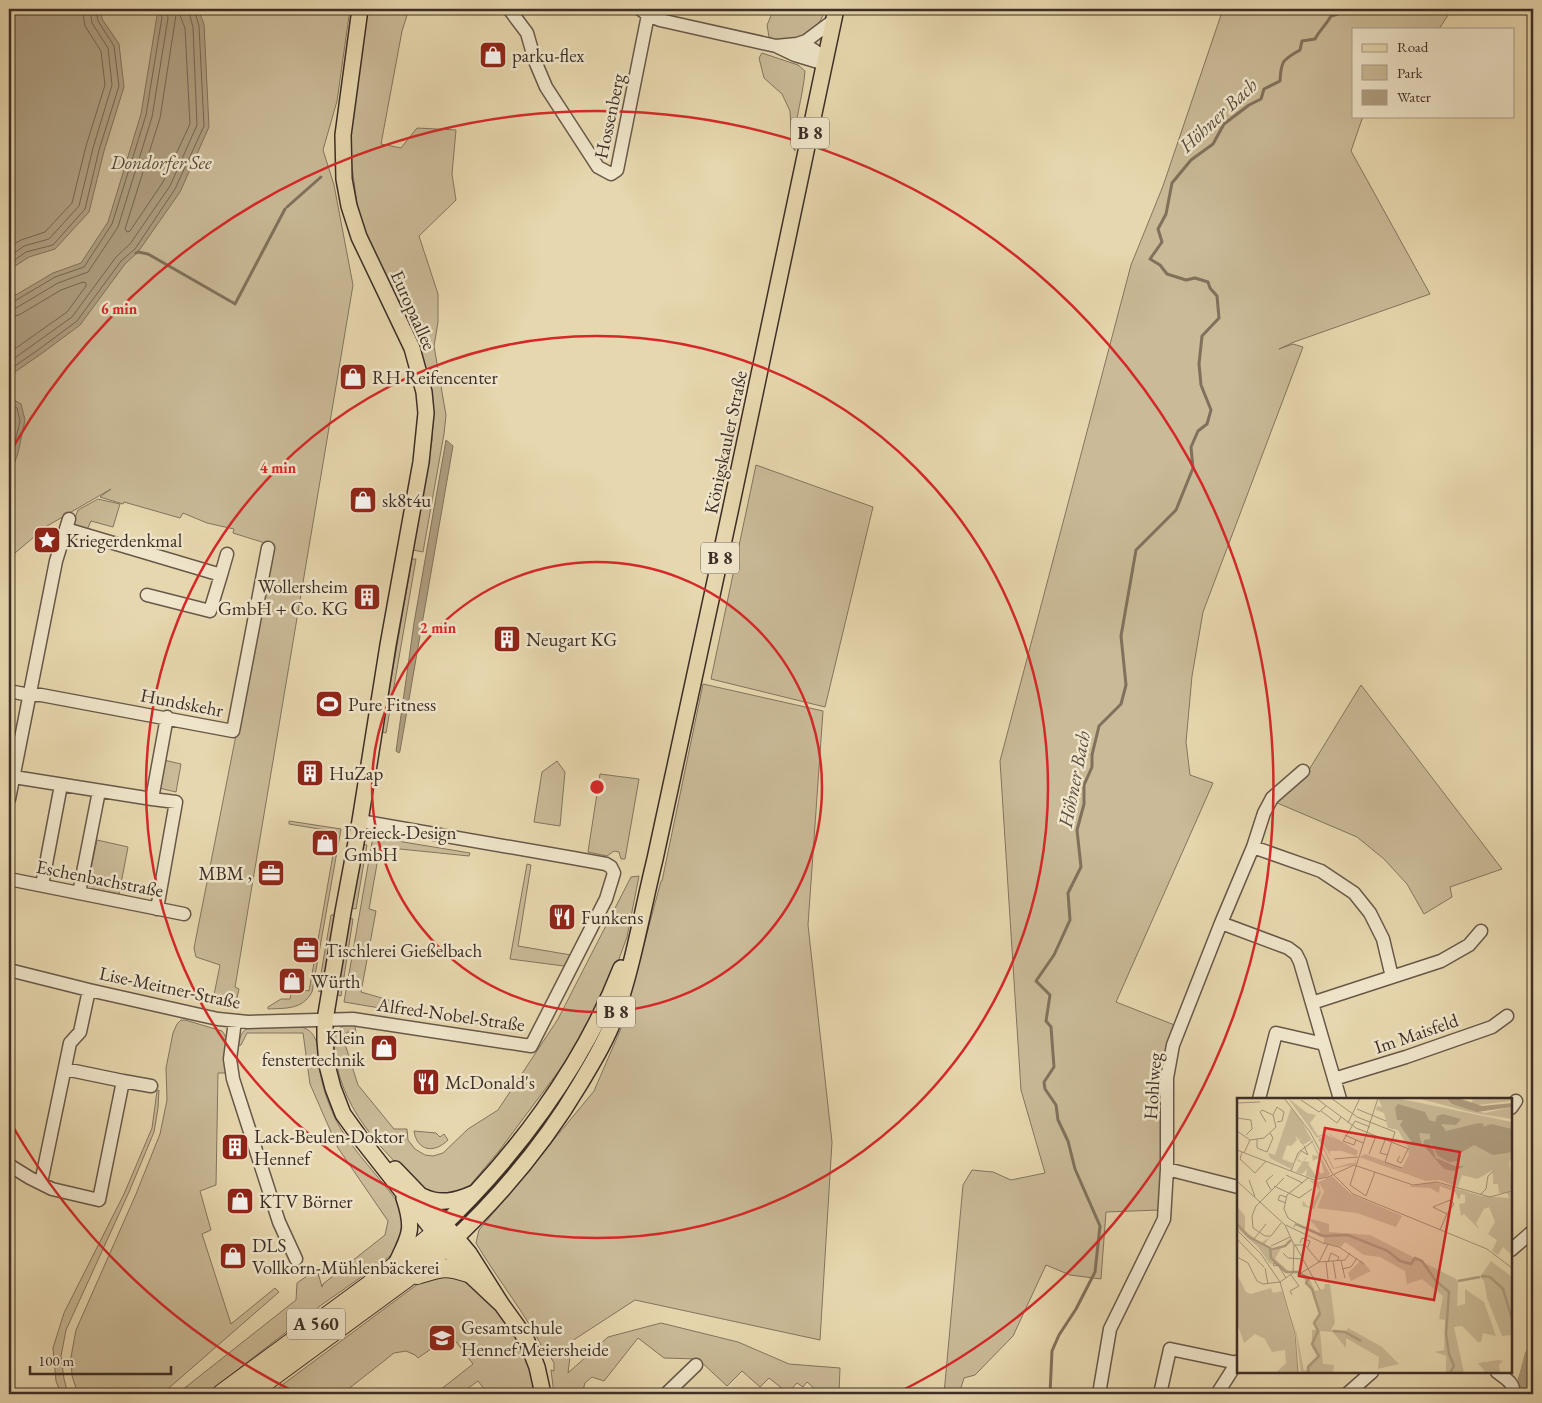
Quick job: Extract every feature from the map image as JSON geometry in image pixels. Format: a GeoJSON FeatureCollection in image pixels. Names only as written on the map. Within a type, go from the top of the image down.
{"type":"FeatureCollection","features":[{"type":"Feature","properties":{"kind":"highway","name":"A 560"},"geometry":{"type":"LineString","coordinates":[[221,1394],[395,1266],[446,1235]]}},
{"type":"Feature","properties":{"kind":"highway","name":"A 560"},"geometry":{"type":"LineString","coordinates":[[249,1394],[407,1278],[446,1235]]}},
{"type":"Feature","properties":{"kind":"highway"},"geometry":{"type":"LineString","coordinates":[[407,1278],[443,1268],[452,1268],[468,1273]]}},
{"type":"Feature","properties":{"kind":"main road","name":"Europaallee"},"geometry":{"type":"LineString","coordinates":[[360,9],[343,135],[344,179],[349,206],[359,236],[412,348],[424,392],[426,413],[421,462],[343,912],[325,1020],[324,1040],[327,1065],[333,1088],[344,1114],[402,1192],[446,1235]]}},
{"type":"Feature","properties":{"kind":"main road","name":"Königskauler Straße"},"geometry":{"type":"LineString","coordinates":[[446,1235],[501,1192],[570,1102],[600,1049],[614,1018],[630,969],[728,522],[835,14]]}},
{"type":"Feature","properties":{"kind":"main road","name":"Königskauler Straße"},"geometry":{"type":"LineString","coordinates":[[477,1192],[502,1164],[539,1115],[572,1065],[608,1002],[642,913]]}},
{"type":"Feature","properties":{"kind":"main road","name":"Europaallee"},"geometry":{"type":"LineString","coordinates":[[361,1139],[421,1196],[446,1235]]}},
{"type":"Feature","properties":{"kind":"main road"},"geometry":{"type":"LineString","coordinates":[[395,1266],[406,1244],[410,1230],[410,1215],[402,1192]]}},
{"type":"Feature","properties":{"kind":"main road"},"geometry":{"type":"LineString","coordinates":[[421,1196],[440,1202],[456,1200],[477,1192]]}},
{"type":"Feature","properties":{"kind":"main road","name":"B 8"},"geometry":{"type":"LineString","coordinates":[[446,1235],[477,1192]]}},
{"type":"Feature","properties":{"kind":"main road"},"geometry":{"type":"LineString","coordinates":[[446,1235],[468,1273],[502,1305]]}},
{"type":"Feature","properties":{"kind":"main road"},"geometry":{"type":"LineString","coordinates":[[446,1235],[469,1253],[527,1341],[538,1368],[543,1394]]}},
{"type":"Feature","properties":{"kind":"street","name":"Hossenberg"},"geometry":{"type":"LineString","coordinates":[[509,9],[527,32],[535,61],[546,87],[598,167],[612,174],[618,170],[644,12],[660,20],[776,46],[795,55],[825,64]]}},
{"type":"Feature","properties":{"kind":"street","name":"Hossenberg"},"geometry":{"type":"LineString","coordinates":[[776,46],[797,44],[811,38],[835,14]]}},
{"type":"Feature","properties":{"kind":"street","name":"Hossenberg"},"geometry":{"type":"LineString","coordinates":[[797,44],[820,54],[825,64]]}},
{"type":"Feature","properties":{"kind":"street"},"geometry":{"type":"LineString","coordinates":[[9,799],[56,561],[68,524],[221,575]]}},
{"type":"Feature","properties":{"kind":"street","name":"Hundskehr"},"geometry":{"type":"LineString","coordinates":[[9,691],[167,717],[233,731],[268,548]]}},
{"type":"Feature","properties":{"kind":"street"},"geometry":{"type":"LineString","coordinates":[[147,595],[210,611],[227,554]]}},
{"type":"Feature","properties":{"kind":"street"},"geometry":{"type":"LineString","coordinates":[[152,799],[167,717]]}},
{"type":"Feature","properties":{"kind":"street","name":"Hohlweg"},"geometry":{"type":"LineString","coordinates":[[1099,1394],[1110,1329],[1164,1219],[1167,1169],[1167,1078],[1169,1062],[1177,1033],[1253,848],[1264,813],[1272,798],[1303,771]]}},
{"type":"Feature","properties":{"kind":"street"},"geometry":{"type":"LineString","coordinates":[[14,777],[176,802],[157,909]]}},
{"type":"Feature","properties":{"kind":"street"},"geometry":{"type":"LineString","coordinates":[[42,885],[61,785]]}},
{"type":"Feature","properties":{"kind":"street"},"geometry":{"type":"LineString","coordinates":[[79,893],[99,790]]}},
{"type":"Feature","properties":{"kind":"street","name":"Alfred-Nobel-Straße"},"geometry":{"type":"LineString","coordinates":[[325,1020],[353,1019],[531,1046],[606,899],[614,873],[611,867],[606,864],[360,821]]}},
{"type":"Feature","properties":{"kind":"street"},"geometry":{"type":"LineString","coordinates":[[1253,848],[1321,871],[1354,894],[1370,913],[1383,939],[1392,977]]}},
{"type":"Feature","properties":{"kind":"street","name":"Eschenbachstraße"},"geometry":{"type":"LineString","coordinates":[[9,879],[184,914]]}},
{"type":"Feature","properties":{"kind":"street"},"geometry":{"type":"LineString","coordinates":[[1221,923],[1288,948],[1296,954],[1300,962],[1340,1098]]}},
{"type":"Feature","properties":{"kind":"street"},"geometry":{"type":"LineString","coordinates":[[1312,1003],[1441,961],[1469,945],[1481,931]]}},
{"type":"Feature","properties":{"kind":"street","name":"Lise-Meitner-Straße"},"geometry":{"type":"LineString","coordinates":[[9,970],[205,1016],[256,1022],[325,1020]]}},
{"type":"Feature","properties":{"kind":"street"},"geometry":{"type":"LineString","coordinates":[[40,1183],[70,1043],[80,1032],[89,990]]}},
{"type":"Feature","properties":{"kind":"street","name":"Im Maisfeld"},"geometry":{"type":"LineString","coordinates":[[1334,1079],[1406,1057],[1492,1027],[1506,1016]]}},
{"type":"Feature","properties":{"kind":"street"},"geometry":{"type":"LineString","coordinates":[[235,1020],[230,1059],[233,1080],[279,1222],[296,1259]]}},
{"type":"Feature","properties":{"kind":"street"},"geometry":{"type":"LineString","coordinates":[[1260,1098],[1276,1033],[1324,1044]]}},
{"type":"Feature","properties":{"kind":"street"},"geometry":{"type":"LineString","coordinates":[[65,1070],[151,1086]]}},
{"type":"Feature","properties":{"kind":"street"},"geometry":{"type":"LineString","coordinates":[[9,1165],[52,1189],[99,1200],[123,1081]]}},
{"type":"Feature","properties":{"kind":"street"},"geometry":{"type":"LineString","coordinates":[[1167,1169],[1237,1187]]}},
{"type":"Feature","properties":{"kind":"street"},"geometry":{"type":"LineString","coordinates":[[1512,1249],[1533,1231]]}},
{"type":"Feature","properties":{"kind":"street"},"geometry":{"type":"LineString","coordinates":[[1160,1394],[1170,1349],[1237,1362]]}},
{"type":"Feature","properties":{"kind":"street"},"geometry":{"type":"LineString","coordinates":[[1217,1394],[1237,1364]]}},
{"type":"Feature","properties":{"kind":"street"},"geometry":{"type":"LineString","coordinates":[[666,1394],[696,1365]]}},
{"type":"Feature","properties":{"kind":"street"},"geometry":{"type":"LineString","coordinates":[[1347,1394],[1359,1389],[1371,1373]]}},
{"type":"Feature","properties":{"kind":"street"},"geometry":{"type":"LineString","coordinates":[[1498,1373],[1512,1389]]}},
{"type":"Feature","properties":{"kind":"green space","name":"Dondorfer See"},"geometry":{"type":"Polygon","coordinates":[[[9,9],[350,9],[337,101],[323,150],[334,185],[353,285],[235,987],[239,989],[237,998],[232,1005],[213,1000],[220,965],[196,957],[194,948],[236,735],[265,543],[233,533],[234,529],[207,523],[183,513],[180,518],[100,497],[111,489],[47,526],[9,558],[9,9]]]}},
{"type":"Feature","properties":{"kind":"green space"},"geometry":{"type":"Polygon","coordinates":[[[365,9],[409,9],[402,31],[381,144],[401,148],[417,128],[456,130],[452,174],[456,200],[419,236],[438,294],[438,322],[434,346],[446,415],[423,552],[413,550],[432,440],[432,416],[366,243],[357,204],[349,144],[365,9]]]}},
{"type":"Feature","properties":{"kind":"green space"},"geometry":{"type":"Polygon","coordinates":[[[774,9],[825,9],[814,30],[804,40],[780,42],[769,37],[767,25],[774,9]]]}},
{"type":"Feature","properties":{"kind":"green space"},"geometry":{"type":"Polygon","coordinates":[[[1223,9],[1452,9],[1440,28],[1352,28],[1352,118],[1362,118],[1351,151],[1430,294],[1279,349],[1293,344],[1303,347],[1203,612],[1192,676],[1186,742],[1190,775],[1213,783],[1116,1002],[1177,1026],[1159,1210],[1106,1212],[1101,1279],[1070,1275],[1046,1265],[1013,1336],[975,1375],[964,1378],[959,1394],[944,1394],[963,1185],[972,1170],[993,1172],[1011,1180],[1045,1173],[1021,1090],[1000,761],[1131,265],[1163,186],[1223,9]]]}},
{"type":"Feature","properties":{"kind":"green space"},"geometry":{"type":"Polygon","coordinates":[[[762,53],[798,65],[805,71],[795,130],[795,151],[792,146],[790,111],[782,94],[764,78],[759,58],[762,53]]]}},
{"type":"Feature","properties":{"kind":"green space"},"geometry":{"type":"Polygon","coordinates":[[[756,465],[873,507],[825,707],[711,679],[756,465]]]}},
{"type":"Feature","properties":{"kind":"green space"},"geometry":{"type":"Polygon","coordinates":[[[98,499],[120,504],[113,527],[91,521],[87,530],[72,526],[78,510],[98,499]]]}},
{"type":"Feature","properties":{"kind":"green space"},"geometry":{"type":"Polygon","coordinates":[[[412,559],[416,559],[386,733],[382,732],[412,559]]]}},
{"type":"Feature","properties":{"kind":"green space"},"geometry":{"type":"Polygon","coordinates":[[[703,684],[823,711],[808,925],[832,1142],[820,1340],[635,1300],[572,1341],[568,1373],[608,1337],[661,1323],[738,1342],[789,1364],[840,1368],[839,1394],[811,1394],[814,1388],[807,1382],[803,1387],[797,1383],[788,1393],[769,1378],[760,1387],[742,1371],[727,1386],[698,1359],[664,1358],[638,1338],[604,1381],[592,1377],[585,1383],[582,1394],[554,1394],[551,1370],[554,1371],[554,1363],[549,1354],[547,1357],[531,1327],[476,1243],[479,1230],[594,1091],[622,1026],[662,881],[703,684]]]}},
{"type":"Feature","properties":{"kind":"green space"},"geometry":{"type":"Polygon","coordinates":[[[1361,685],[1502,869],[1450,887],[1452,897],[1424,914],[1407,884],[1384,859],[1357,837],[1275,802],[1304,778],[1361,685]]]}},
{"type":"Feature","properties":{"kind":"green space"},"geometry":{"type":"Polygon","coordinates":[[[164,760],[181,764],[176,792],[159,788],[164,760]]]}},
{"type":"Feature","properties":{"kind":"green space"},"geometry":{"type":"Polygon","coordinates":[[[557,761],[565,772],[560,826],[534,822],[542,772],[557,761]]]}},
{"type":"Feature","properties":{"kind":"green space"},"geometry":{"type":"Polygon","coordinates":[[[600,774],[639,779],[625,859],[621,859],[619,852],[614,851],[607,856],[588,852],[600,774]]]}},
{"type":"Feature","properties":{"kind":"green space"},"geometry":{"type":"Polygon","coordinates":[[[289,821],[341,829],[312,992],[303,1002],[293,1007],[268,1009],[268,1007],[281,999],[290,999],[292,988],[309,991],[337,832],[289,824],[289,821]]]}},
{"type":"Feature","properties":{"kind":"green space"},"geometry":{"type":"Polygon","coordinates":[[[373,837],[470,853],[469,856],[380,847],[369,909],[376,911],[361,992],[451,1018],[451,1020],[344,1002],[373,837]]]}},
{"type":"Feature","properties":{"kind":"green space"},"geometry":{"type":"Polygon","coordinates":[[[97,840],[128,847],[119,894],[87,888],[97,840]]]}},
{"type":"Feature","properties":{"kind":"green space"},"geometry":{"type":"Polygon","coordinates":[[[363,844],[367,845],[356,909],[352,908],[363,844]]]}},
{"type":"Feature","properties":{"kind":"green space"},"geometry":{"type":"Polygon","coordinates":[[[527,864],[531,865],[518,946],[571,955],[564,966],[510,959],[527,864]]]}},
{"type":"Feature","properties":{"kind":"green space"},"geometry":{"type":"Polygon","coordinates":[[[639,876],[627,937],[608,989],[583,1035],[499,1151],[466,1190],[454,1196],[432,1197],[385,1151],[358,1116],[347,1097],[340,1077],[335,1055],[334,1038],[336,1034],[346,1025],[352,1023],[355,1027],[356,1033],[347,1032],[345,1044],[358,1085],[394,1129],[407,1129],[408,1140],[415,1149],[425,1155],[433,1156],[443,1153],[468,1129],[498,1110],[558,1019],[631,877],[639,876]]]}},
{"type":"Feature","properties":{"kind":"green space"},"geometry":{"type":"Polygon","coordinates":[[[331,915],[335,915],[322,992],[318,991],[331,915]]]}},
{"type":"Feature","properties":{"kind":"green space"},"geometry":{"type":"Polygon","coordinates":[[[349,918],[353,919],[341,996],[337,995],[349,918]]]}},
{"type":"Feature","properties":{"kind":"green space"},"geometry":{"type":"Polygon","coordinates":[[[181,1020],[222,1031],[226,1040],[226,1073],[218,1073],[216,1185],[200,1191],[211,1230],[202,1234],[231,1324],[275,1288],[279,1292],[162,1394],[78,1394],[72,1376],[71,1357],[76,1330],[136,1194],[160,1134],[167,1100],[166,1068],[173,1033],[181,1020]]]}},
{"type":"Feature","properties":{"kind":"green space"},"geometry":{"type":"Polygon","coordinates":[[[250,1027],[300,1027],[312,1033],[317,1045],[320,1072],[327,1100],[340,1128],[395,1199],[407,1219],[397,1250],[384,1261],[320,1306],[206,1394],[177,1394],[296,1300],[297,1283],[317,1269],[322,1287],[323,1284],[385,1235],[388,1221],[338,1148],[310,1084],[303,1033],[247,1033],[241,1045],[238,1046],[243,1032],[250,1027]]]}},
{"type":"Feature","properties":{"kind":"green space"},"geometry":{"type":"Polygon","coordinates":[[[159,1090],[154,1132],[129,1192],[66,1330],[61,1356],[68,1394],[61,1394],[56,1381],[53,1348],[64,1313],[124,1194],[152,1128],[157,1091],[159,1090]]]}},
{"type":"Feature","properties":{"kind":"green space"},"geometry":{"type":"Polygon","coordinates":[[[414,1131],[436,1133],[440,1137],[444,1134],[448,1140],[432,1149],[427,1148],[419,1143],[414,1131]]]}},
{"type":"Feature","properties":{"kind":"green space"},"geometry":{"type":"Polygon","coordinates":[[[456,1273],[480,1289],[505,1318],[524,1350],[530,1366],[535,1394],[488,1394],[478,1381],[460,1394],[435,1394],[473,1364],[451,1335],[418,1358],[406,1351],[394,1353],[342,1394],[270,1394],[419,1283],[456,1273]]]}},
{"type":"Feature","properties":{"kind":"green space"},"geometry":{"type":"Polygon","coordinates":[[[1533,1331],[1533,1394],[1514,1394],[1533,1331]]]}},
{"type":"Feature","properties":{"kind":"water","name":"Dondorfer See"},"geometry":{"type":"Polygon","coordinates":[[[9,9],[101,9],[102,19],[119,44],[124,87],[104,151],[89,212],[55,249],[29,257],[9,270],[9,9]]]}},
{"type":"Feature","properties":{"kind":"water"},"geometry":{"type":"Polygon","coordinates":[[[154,9],[198,9],[204,24],[209,127],[180,192],[138,252],[125,264],[80,325],[9,376],[9,299],[53,273],[81,263],[108,222],[141,114],[157,16],[154,9]]]}},
{"type":"Feature","properties":{"kind":"water"},"geometry":{"type":"Polygon","coordinates":[[[9,397],[21,404],[25,420],[18,453],[9,478],[9,397]]]}},
{"type":"Feature","properties":{"kind":"water"},"geometry":{"type":"Polygon","coordinates":[[[446,440],[453,446],[399,753],[396,751],[414,623],[446,440]]]}},
{"type":"Feature","properties":{"kind":"waterway","name":"Höhner Bach"},"geometry":{"type":"LineString","coordinates":[[1050,1394],[1052,1351],[1059,1335],[1076,1309],[1095,1272],[1100,1226],[1075,1169],[1068,1141],[1058,1120],[1056,1105],[1045,1089],[1044,1082],[1054,1067],[1051,1027],[1046,1021],[1050,995],[1036,981],[1054,955],[1070,920],[1068,893],[1081,867],[1077,830],[1084,804],[1084,785],[1092,767],[1092,755],[1099,726],[1121,704],[1126,685],[1121,636],[1136,550],[1176,510],[1193,468],[1191,447],[1198,431],[1207,424],[1211,410],[1201,385],[1199,364],[1202,336],[1219,318],[1217,296],[1210,288],[1208,282],[1195,278],[1186,280],[1167,274],[1160,265],[1150,259],[1162,242],[1158,229],[1166,214],[1172,183],[1191,160],[1213,144],[1224,124],[1249,105],[1261,99],[1264,89],[1280,81],[1284,61],[1300,50],[1302,41],[1315,39],[1331,16],[1348,11],[1348,9]]}},
{"type":"Feature","properties":{"kind":"waterway"},"geometry":{"type":"LineString","coordinates":[[287,207],[321,177]]}},
{"type":"Feature","properties":{"kind":"waterway"},"geometry":{"type":"LineString","coordinates":[[232,302],[235,304],[285,209]]}},
{"type":"Feature","properties":{"kind":"waterway"},"geometry":{"type":"LineString","coordinates":[[136,253],[148,254],[230,301]]}},
{"type":"Feature","properties":{"kind":"waterway"},"geometry":{"type":"LineString","coordinates":[[1524,1394],[1533,1357]]}},
{"type":"Feature","properties":{"kind":"place","name":"parku-flex"},"geometry":{"type":"Point","coordinates":[493,55]}},
{"type":"Feature","properties":{"kind":"place","name":"RH Reifencenter"},"geometry":{"type":"Point","coordinates":[353,377]}},
{"type":"Feature","properties":{"kind":"place","name":"sk8t4u"},"geometry":{"type":"Point","coordinates":[363,500]}},
{"type":"Feature","properties":{"kind":"place","name":"Kriegerdenkmal"},"geometry":{"type":"Point","coordinates":[47,540]}},
{"type":"Feature","properties":{"kind":"place","name":"Wollersheim GmbH + Co. KG"},"geometry":{"type":"Point","coordinates":[367,597]}},
{"type":"Feature","properties":{"kind":"place","name":"Neugart KG"},"geometry":{"type":"Point","coordinates":[507,639]}},
{"type":"Feature","properties":{"kind":"place","name":"Pure Fitness"},"geometry":{"type":"Point","coordinates":[329,704]}},
{"type":"Feature","properties":{"kind":"place","name":"HuZap"},"geometry":{"type":"Point","coordinates":[310,773]}},
{"type":"Feature","properties":{"kind":"place","name":"Dreieck-Design GmbH"},"geometry":{"type":"Point","coordinates":[325,843]}},
{"type":"Feature","properties":{"kind":"place","name":"MBM ,"},"geometry":{"type":"Point","coordinates":[271,873]}},
{"type":"Feature","properties":{"kind":"place","name":"Funkens"},"geometry":{"type":"Point","coordinates":[562,917]}},
{"type":"Feature","properties":{"kind":"place","name":"Tischlerei Gießelbach"},"geometry":{"type":"Point","coordinates":[306,950]}},
{"type":"Feature","properties":{"kind":"place","name":"Würth"},"geometry":{"type":"Point","coordinates":[292,981]}},
{"type":"Feature","properties":{"kind":"place","name":"Klein fenstertechnik"},"geometry":{"type":"Point","coordinates":[384,1048]}},
{"type":"Feature","properties":{"kind":"place","name":"McDonald's"},"geometry":{"type":"Point","coordinates":[426,1082]}},
{"type":"Feature","properties":{"kind":"place","name":"Lack-Beulen-Doktor Hennef"},"geometry":{"type":"Point","coordinates":[235,1147]}},
{"type":"Feature","properties":{"kind":"place","name":"KTV Börner"},"geometry":{"type":"Point","coordinates":[240,1201]}},
{"type":"Feature","properties":{"kind":"place","name":"DLS Vollkorn-Mühlenbäckerei"},"geometry":{"type":"Point","coordinates":[233,1256]}},
{"type":"Feature","properties":{"kind":"place","name":"Gesamtschule Hennef Meiersheide"},"geometry":{"type":"Point","coordinates":[442,1338]}}]}
